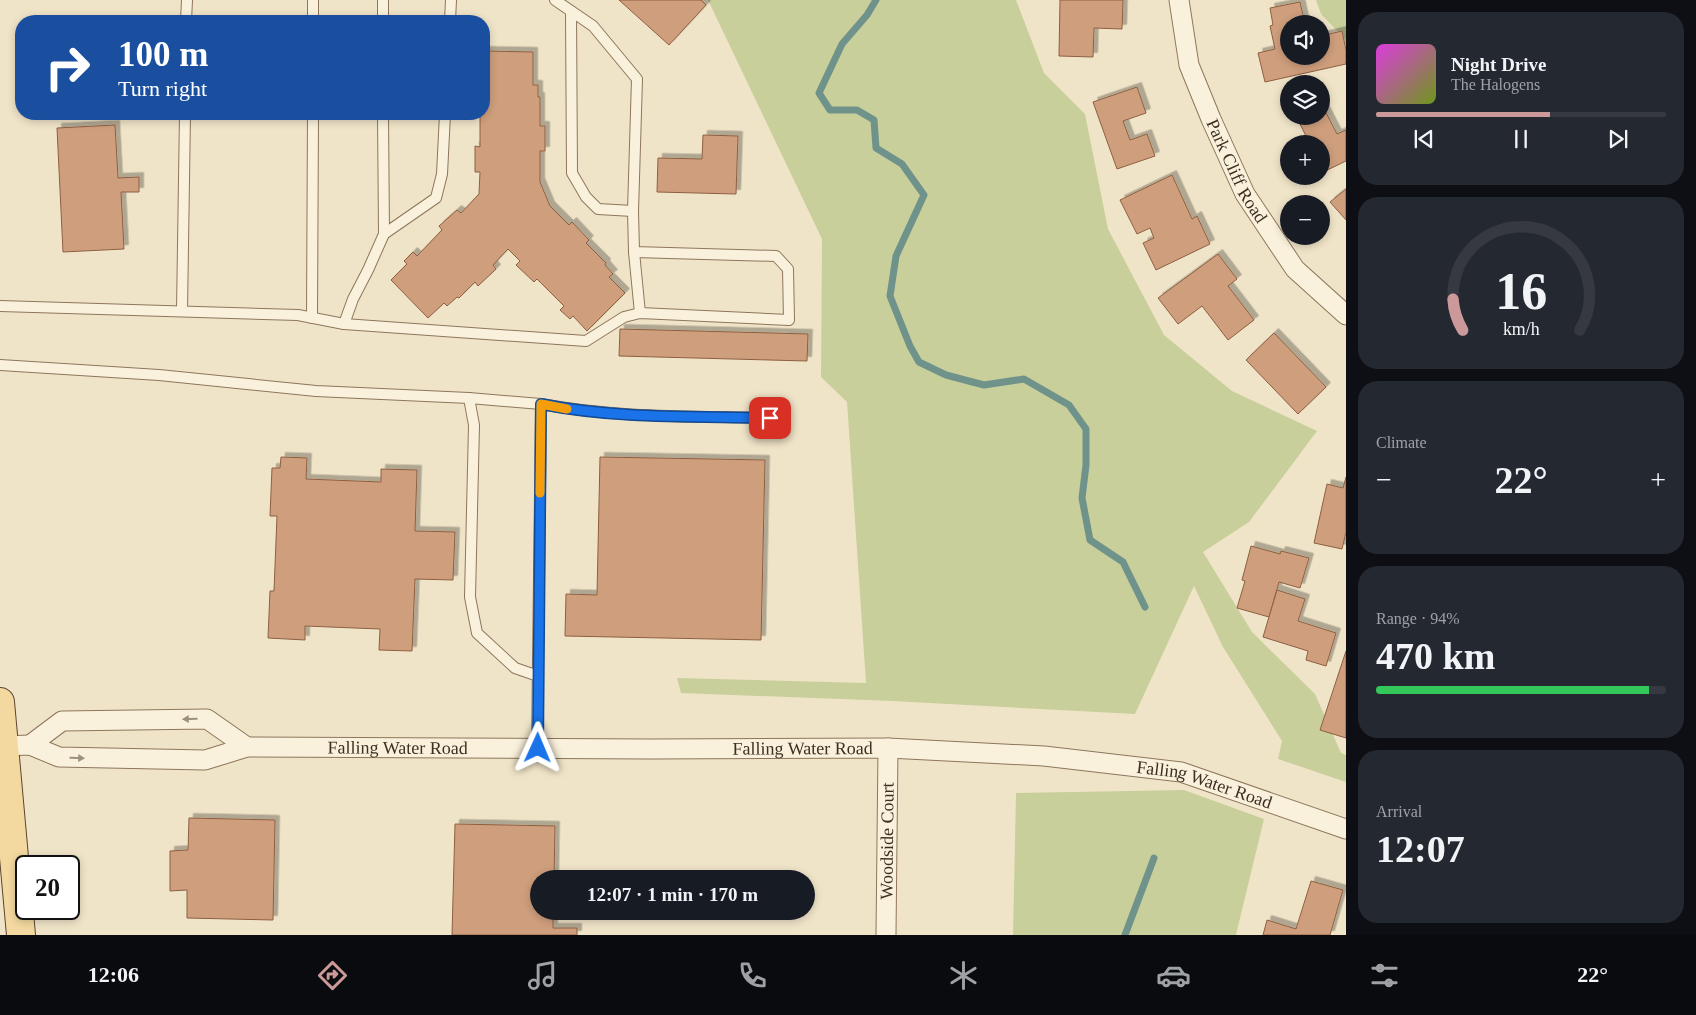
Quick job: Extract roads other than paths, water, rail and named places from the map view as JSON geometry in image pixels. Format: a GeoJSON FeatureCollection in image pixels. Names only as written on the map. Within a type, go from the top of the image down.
{"type":"FeatureCollection","features":[{"type":"Feature","properties":{"kind":"main road"},"geometry":{"type":"LineString","coordinates":[[0,702],[2,746],[21,935]]}},
{"type":"Feature","properties":{"kind":"street","name":"Park Cliff Road"},"geometry":{"type":"LineString","coordinates":[[1179,0],[1189,65],[1245,194],[1295,269],[1346,315]]}},
{"type":"Feature","properties":{"kind":"street"},"geometry":{"type":"LineString","coordinates":[[30,746],[62,721],[207,719],[248,747]]}},
{"type":"Feature","properties":{"kind":"street","name":"Falling Water Road"},"geometry":{"type":"LineString","coordinates":[[2,746],[30,746],[59,757],[205,760],[248,747],[888,748],[1044,756],[1181,772],[1346,829]]}},
{"type":"Feature","properties":{"kind":"street","name":"Woodside Court"},"geometry":{"type":"LineString","coordinates":[[886,935],[888,748]]}},
{"type":"Feature","properties":{"kind":"lane"},"geometry":{"type":"LineString","coordinates":[[186,15],[187,0]]}},
{"type":"Feature","properties":{"kind":"lane"},"geometry":{"type":"LineString","coordinates":[[313,0],[313,15]]}},
{"type":"Feature","properties":{"kind":"lane"},"geometry":{"type":"LineString","coordinates":[[383,0],[383,15]]}},
{"type":"Feature","properties":{"kind":"lane"},"geometry":{"type":"LineString","coordinates":[[450,15],[451,0]]}},
{"type":"Feature","properties":{"kind":"lane"},"geometry":{"type":"LineString","coordinates":[[556,0],[593,26],[637,79],[633,211],[634,252],[640,313]]}},
{"type":"Feature","properties":{"kind":"lane"},"geometry":{"type":"LineString","coordinates":[[571,11],[572,173],[586,197],[598,209],[633,211]]}},
{"type":"Feature","properties":{"kind":"lane"},"geometry":{"type":"LineString","coordinates":[[182,311],[185,120]]}},
{"type":"Feature","properties":{"kind":"lane"},"geometry":{"type":"LineString","coordinates":[[312,318],[313,120]]}},
{"type":"Feature","properties":{"kind":"lane"},"geometry":{"type":"LineString","coordinates":[[344,324],[353,299],[384,234],[383,120]]}},
{"type":"Feature","properties":{"kind":"lane"},"geometry":{"type":"LineString","coordinates":[[384,234],[436,198],[442,174],[445,120]]}},
{"type":"Feature","properties":{"kind":"lane"},"geometry":{"type":"LineString","coordinates":[[0,306],[298,315],[344,324],[586,340],[624,317],[640,313],[789,320],[788,268],[776,256],[634,252]]}},
{"type":"Feature","properties":{"kind":"lane"},"geometry":{"type":"LineString","coordinates":[[0,365],[159,375],[316,391],[468,398],[541,404],[574,410],[620,414],[770,418]]}},
{"type":"Feature","properties":{"kind":"lane"},"geometry":{"type":"LineString","coordinates":[[468,398],[474,425],[470,597],[477,633],[515,668],[538,676]]}},
{"type":"Feature","properties":{"kind":"lane"},"geometry":{"type":"LineString","coordinates":[[538,748],[541,404]]}},
{"type":"Feature","properties":{"kind":"waterway"},"geometry":{"type":"LineString","coordinates":[[876,0],[867,15],[842,44],[819,93],[830,110],[857,110],[874,120],[876,148],[902,164],[924,195],[896,256],[890,296],[910,346],[919,362],[946,375],[984,385],[1024,379],[1069,405],[1086,429],[1086,465],[1082,498],[1090,540],[1123,562],[1145,607]]}},
{"type":"Feature","properties":{"kind":"waterway"},"geometry":{"type":"LineString","coordinates":[[1125,935],[1154,858]]}}]}
